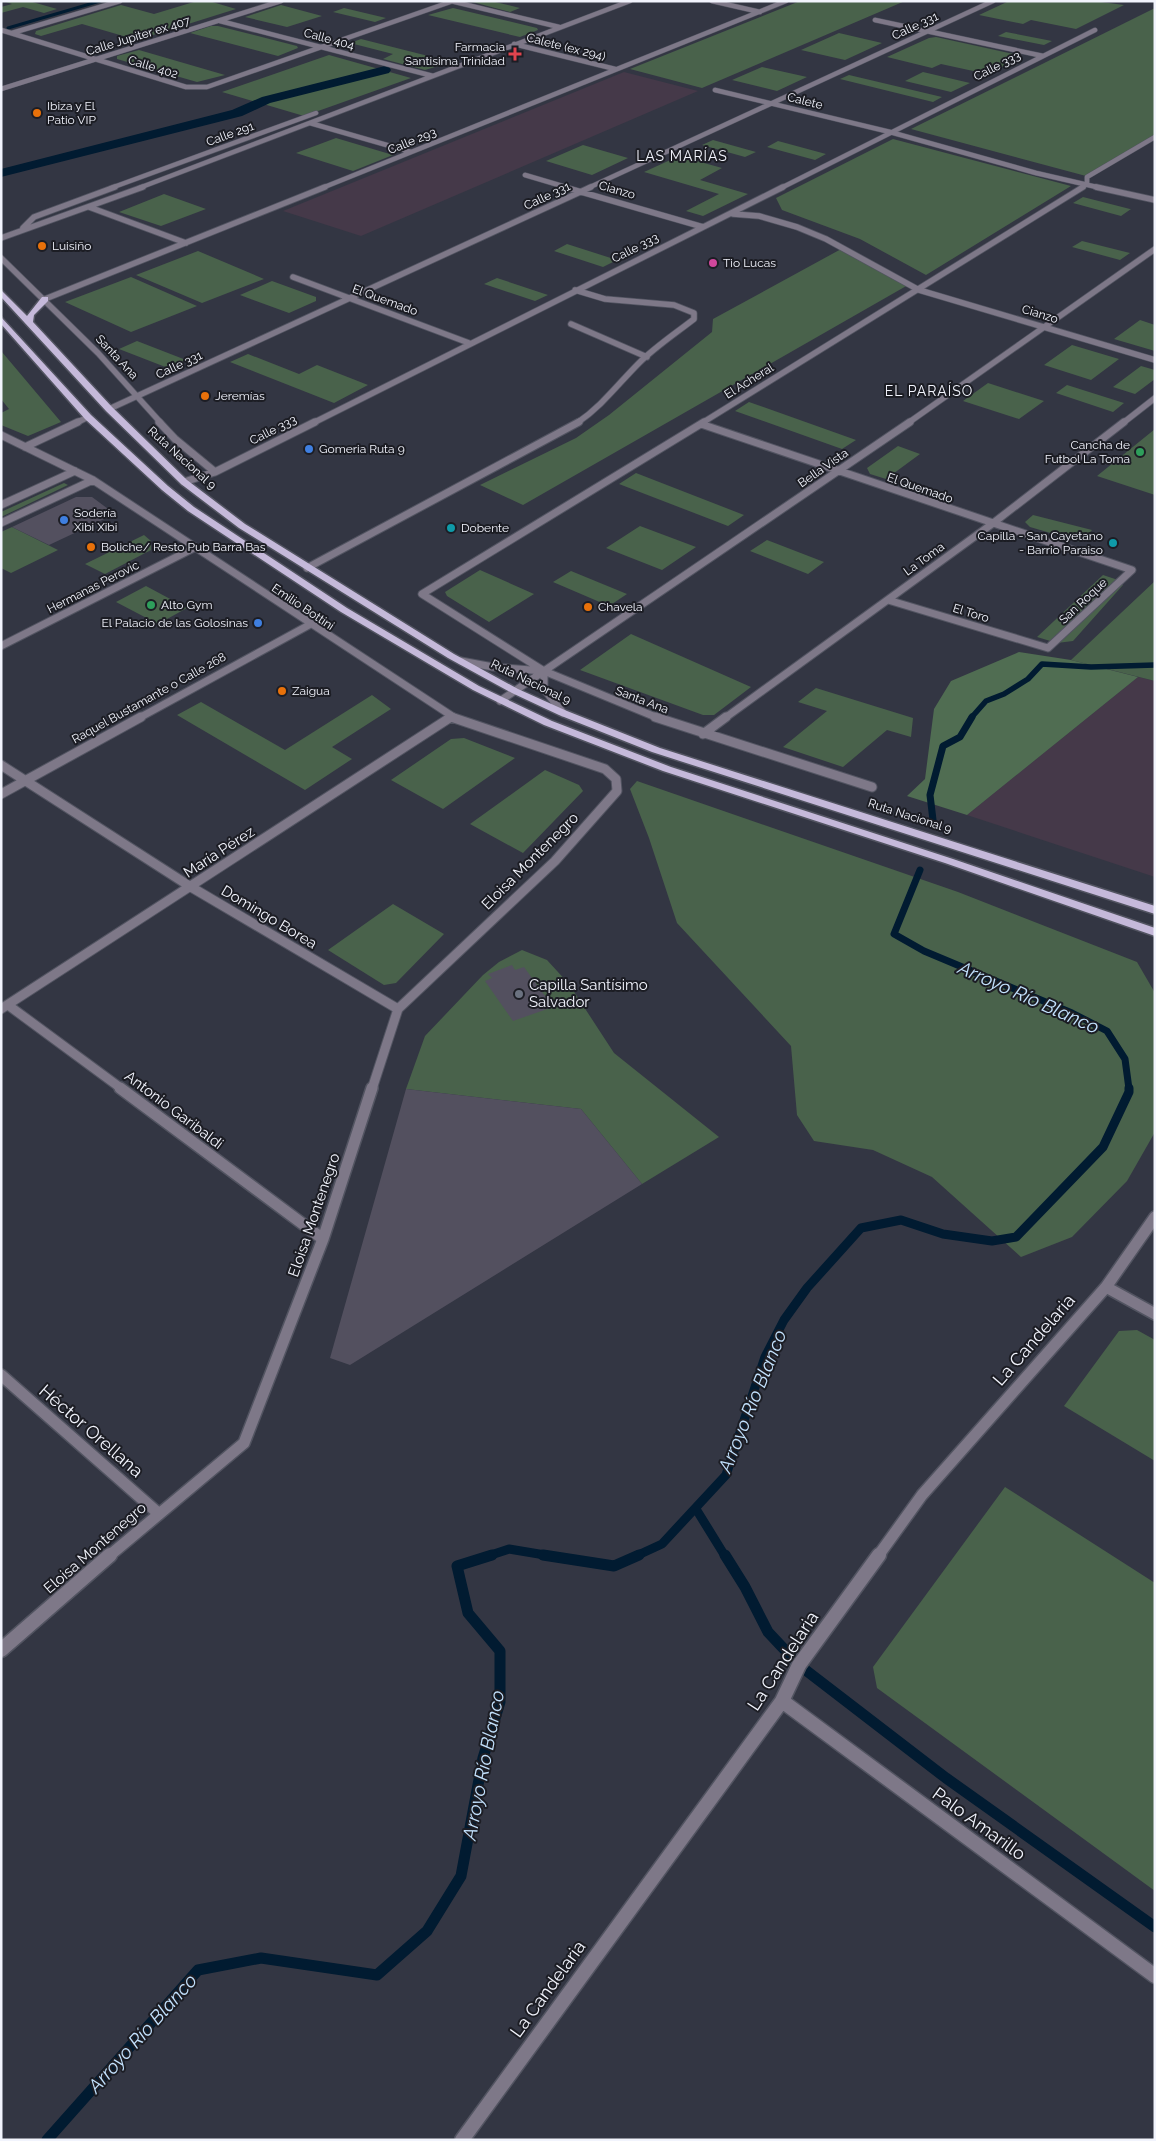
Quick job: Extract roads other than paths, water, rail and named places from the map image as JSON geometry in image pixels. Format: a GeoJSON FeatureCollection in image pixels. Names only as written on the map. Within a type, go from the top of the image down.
{"type":"FeatureCollection","features":[{"type":"Feature","properties":{"kind":"main road","name":"Ruta Nacional 9"},"geometry":{"type":"LineString","coordinates":[[1,292],[109,409],[184,482],[242,526],[307,568],[461,661],[515,691],[563,713],[656,750],[1155,910]]}},
{"type":"Feature","properties":{"kind":"main road"},"geometry":{"type":"LineString","coordinates":[[29,322],[31,315],[45,300]]}},
{"type":"Feature","properties":{"kind":"main road","name":"Ruta Nacional 9"},"geometry":{"type":"LineString","coordinates":[[1,318],[88,417],[165,488],[211,523],[375,629],[434,665],[500,701],[555,726],[667,769],[950,861],[1155,932]]}},
{"type":"Feature","properties":{"kind":"street"},"geometry":{"type":"LineString","coordinates":[[12,33],[120,1]]}},
{"type":"Feature","properties":{"kind":"street","name":"Calle Jupiter ex 407"},"geometry":{"type":"LineString","coordinates":[[1,88],[281,1]]}},
{"type":"Feature","properties":{"kind":"street"},"geometry":{"type":"LineString","coordinates":[[452,1],[560,27]]}},
{"type":"Feature","properties":{"kind":"street","name":"Calle 402"},"geometry":{"type":"LineString","coordinates":[[1,30],[186,87],[195,88],[215,85],[325,48],[452,1]]}},
{"type":"Feature","properties":{"kind":"street","name":"Calle 291"},"geometry":{"type":"LineString","coordinates":[[1,238],[89,207],[630,1]]}},
{"type":"Feature","properties":{"kind":"street"},"geometry":{"type":"LineString","coordinates":[[712,1],[760,12]]}},
{"type":"Feature","properties":{"kind":"street","name":"Calle 293"},"geometry":{"type":"LineString","coordinates":[[45,300],[786,1]]}},
{"type":"Feature","properties":{"kind":"street","name":"Calle 331"},"geometry":{"type":"LineString","coordinates":[[109,409],[993,1]]}},
{"type":"Feature","properties":{"kind":"street"},"geometry":{"type":"LineString","coordinates":[[875,20],[1042,56]]}},
{"type":"Feature","properties":{"kind":"street","name":"Calle 404"},"geometry":{"type":"LineString","coordinates":[[220,21],[433,76]]}},
{"type":"Feature","properties":{"kind":"street","name":"Calle 333"},"geometry":{"type":"LineString","coordinates":[[184,482],[215,472],[1095,30]]}},
{"type":"Feature","properties":{"kind":"street","name":"Calete (ex 294)"},"geometry":{"type":"LineString","coordinates":[[513,44],[615,70]]}},
{"type":"Feature","properties":{"kind":"street","name":"Calle 291"},"geometry":{"type":"LineString","coordinates":[[21,231],[34,217],[48,211],[423,74],[451,68]]}},
{"type":"Feature","properties":{"kind":"street","name":"Calete"},"geometry":{"type":"LineString","coordinates":[[714,90],[890,132],[1036,173],[1087,184]]}},
{"type":"Feature","properties":{"kind":"street"},"geometry":{"type":"LineString","coordinates":[[310,123],[411,152]]}},
{"type":"Feature","properties":{"kind":"street","name":"El Acheral"},"geometry":{"type":"LineString","coordinates":[[422,594],[919,290],[1087,184],[1087,177],[1155,138]]}},
{"type":"Feature","properties":{"kind":"street","name":"Cianzo"},"geometry":{"type":"LineString","coordinates":[[525,175],[703,227]]}},
{"type":"Feature","properties":{"kind":"street"},"geometry":{"type":"LineString","coordinates":[[1087,184],[1155,200]]}},
{"type":"Feature","properties":{"kind":"street"},"geometry":{"type":"LineString","coordinates":[[748,205],[759,216]]}},
{"type":"Feature","properties":{"kind":"street"},"geometry":{"type":"LineString","coordinates":[[89,207],[186,243]]}},
{"type":"Feature","properties":{"kind":"street","name":"Cianzo"},"geometry":{"type":"LineString","coordinates":[[730,214],[759,216],[797,227],[826,240],[919,290],[1155,360]]}},
{"type":"Feature","properties":{"kind":"street","name":"Bella Vista"},"geometry":{"type":"LineString","coordinates":[[500,701],[838,472],[1155,249]]}},
{"type":"Feature","properties":{"kind":"street","name":"Santa Ana"},"geometry":{"type":"LineString","coordinates":[[1,258],[45,300],[137,396],[175,439],[215,472]]}},
{"type":"Feature","properties":{"kind":"street","name":"El Quemado"},"geometry":{"type":"LineString","coordinates":[[293,277],[469,343]]}},
{"type":"Feature","properties":{"kind":"street"},"geometry":{"type":"LineString","coordinates":[[307,568],[529,446],[574,425],[605,401],[647,357],[694,320],[694,313],[683,306],[664,302],[610,300],[575,290]]}},
{"type":"Feature","properties":{"kind":"street"},"geometry":{"type":"LineString","coordinates":[[571,324],[647,357]]}},
{"type":"Feature","properties":{"kind":"street","name":"La Toma"},"geometry":{"type":"LineString","coordinates":[[703,734],[992,524],[1155,398]]}},
{"type":"Feature","properties":{"kind":"street"},"geometry":{"type":"LineString","coordinates":[[25,447],[88,417]]}},
{"type":"Feature","properties":{"kind":"street","name":"El Quemado"},"geometry":{"type":"LineString","coordinates":[[701,424],[838,472],[1132,570]]}},
{"type":"Feature","properties":{"kind":"street","name":"Emilio Bottini"},"geometry":{"type":"LineString","coordinates":[[1,435],[93,480],[451,718],[605,770]]}},
{"type":"Feature","properties":{"kind":"street"},"geometry":{"type":"LineString","coordinates":[[1,505],[75,471]]}},
{"type":"Feature","properties":{"kind":"street"},"geometry":{"type":"LineString","coordinates":[[1,523],[93,480]]}},
{"type":"Feature","properties":{"kind":"street","name":"Hermanas Perovic"},"geometry":{"type":"LineString","coordinates":[[1,646],[194,548]]}},
{"type":"Feature","properties":{"kind":"street","name":"San Roque"},"geometry":{"type":"LineString","coordinates":[[1048,648],[1132,570]]}},
{"type":"Feature","properties":{"kind":"street","name":"Santa Ana"},"geometry":{"type":"LineString","coordinates":[[422,594],[544,671],[617,703],[703,734],[872,787]]}},
{"type":"Feature","properties":{"kind":"street","name":"El Toro"},"geometry":{"type":"LineString","coordinates":[[888,600],[1048,648]]}},
{"type":"Feature","properties":{"kind":"street","name":"Raquel Bustamante o Calle 268"},"geometry":{"type":"LineString","coordinates":[[1,794],[309,625]]}},
{"type":"Feature","properties":{"kind":"street"},"geometry":{"type":"LineString","coordinates":[[461,661],[492,667],[544,671],[542,687],[547,697],[563,713]]}},
{"type":"Feature","properties":{"kind":"street","name":"María Pérez"},"geometry":{"type":"LineString","coordinates":[[4,1007],[451,718]]}},
{"type":"Feature","properties":{"kind":"street","name":"Domingo Borea"},"geometry":{"type":"LineString","coordinates":[[1,765],[192,887],[398,1009]]}},
{"type":"Feature","properties":{"kind":"street","name":"Eloisa Montenegro"},"geometry":{"type":"LineString","coordinates":[[1,1650],[158,1513],[244,1443],[323,1238],[398,1009],[555,861],[610,801],[617,791],[616,779],[605,770]]}},
{"type":"Feature","properties":{"kind":"street","name":"Antonio Garibaldi"},"geometry":{"type":"LineString","coordinates":[[4,1007],[323,1238]]}},
{"type":"Feature","properties":{"kind":"street","name":"La Candelaria"},"geometry":{"type":"LineString","coordinates":[[462,2140],[782,1701],[799,1665],[922,1495],[1106,1287],[1155,1217]]}},
{"type":"Feature","properties":{"kind":"street"},"geometry":{"type":"LineString","coordinates":[[1106,1287],[1155,1314]]}},
{"type":"Feature","properties":{"kind":"street","name":"Héctor Orellana"},"geometry":{"type":"LineString","coordinates":[[1,1375],[158,1513]]}},
{"type":"Feature","properties":{"kind":"street","name":"Palo Amarillo"},"geometry":{"type":"LineString","coordinates":[[782,1701],[1155,1976]]}},
{"type":"Feature","properties":{"kind":"waterway"},"geometry":{"type":"LineString","coordinates":[[8,28],[100,1]]}},
{"type":"Feature","properties":{"kind":"waterway"},"geometry":{"type":"LineString","coordinates":[[1,173],[237,113],[266,100],[385,70]]}},
{"type":"Feature","properties":{"kind":"waterway","name":"Arroyo Río Blanco"},"geometry":{"type":"LineString","coordinates":[[971,718],[986,701],[1004,694],[1028,679],[1042,664],[1091,667],[1155,665]]}},
{"type":"Feature","properties":{"kind":"waterway","name":"Arroyo Río Blanco"},"geometry":{"type":"LineString","coordinates":[[933,820],[930,795],[943,746],[960,737],[972,717]]}},
{"type":"Feature","properties":{"kind":"waterway","name":"Arroyo Río Blanco"},"geometry":{"type":"LineString","coordinates":[[920,870],[894,934],[924,951],[1072,1013],[1107,1031],[1125,1059],[1129,1089]]}},
{"type":"Feature","properties":{"kind":"waterway","name":"Arroyo Río Blanco"},"geometry":{"type":"LineString","coordinates":[[636,1556],[662,1544],[726,1475],[765,1357],[784,1320],[807,1288],[861,1228],[901,1220],[943,1234],[992,1241],[1016,1237],[1103,1147],[1129,1089]]}},
{"type":"Feature","properties":{"kind":"waterway"},"geometry":{"type":"LineString","coordinates":[[696,1509],[725,1556]]}},
{"type":"Feature","properties":{"kind":"waterway","name":"Arroyo Río Blanco"},"geometry":{"type":"LineString","coordinates":[[488,1556],[509,1549],[551,1556]]}},
{"type":"Feature","properties":{"kind":"waterway","name":"Arroyo Río Blanco"},"geometry":{"type":"LineString","coordinates":[[47,2140],[198,1970],[261,1958],[377,1975],[427,1931],[461,1876],[483,1758],[500,1702],[500,1651],[468,1613],[457,1566],[492,1555]]}},
{"type":"Feature","properties":{"kind":"waterway","name":"Arroyo Río Blanco"},"geometry":{"type":"LineString","coordinates":[[543,1555],[614,1566],[639,1555]]}},
{"type":"Feature","properties":{"kind":"waterway"},"geometry":{"type":"LineString","coordinates":[[725,1555],[745,1587],[768,1632],[799,1665],[946,1778],[1155,1927]]}},
{"type":"Feature","properties":{"kind":"place","name":"Farmacia Santisima Trinidad"},"geometry":{"type":"Point","coordinates":[515,54]}},
{"type":"Feature","properties":{"kind":"place","name":"Ibiza y El Patio VIP"},"geometry":{"type":"Point","coordinates":[37,113]}},
{"type":"Feature","properties":{"kind":"place","name":"Luisiño"},"geometry":{"type":"Point","coordinates":[42,246]}},
{"type":"Feature","properties":{"kind":"place","name":"Tio Lucas"},"geometry":{"type":"Point","coordinates":[713,263]}},
{"type":"Feature","properties":{"kind":"place","name":"Jeremías"},"geometry":{"type":"Point","coordinates":[205,396]}},
{"type":"Feature","properties":{"kind":"place","name":"Gomeria Ruta 9"},"geometry":{"type":"Point","coordinates":[309,449]}},
{"type":"Feature","properties":{"kind":"place","name":"Cancha de Futbol La Toma"},"geometry":{"type":"Point","coordinates":[1140,452]}},
{"type":"Feature","properties":{"kind":"place","name":"Sodería Xibi Xibi"},"geometry":{"type":"Point","coordinates":[64,520]}},
{"type":"Feature","properties":{"kind":"place","name":"Dobente"},"geometry":{"type":"Point","coordinates":[451,528]}},
{"type":"Feature","properties":{"kind":"place","name":"Capilla - San Cayetano - Barrio Paraiso"},"geometry":{"type":"Point","coordinates":[1113,543]}},
{"type":"Feature","properties":{"kind":"place","name":"Boliche/ Resto Pub Barra Bas"},"geometry":{"type":"Point","coordinates":[91,547]}},
{"type":"Feature","properties":{"kind":"place","name":"Alto Gym"},"geometry":{"type":"Point","coordinates":[151,605]}},
{"type":"Feature","properties":{"kind":"place","name":"Chavela"},"geometry":{"type":"Point","coordinates":[588,607]}},
{"type":"Feature","properties":{"kind":"place","name":"El Palacio de las Golosinas"},"geometry":{"type":"Point","coordinates":[258,623]}},
{"type":"Feature","properties":{"kind":"place","name":"Zaigua"},"geometry":{"type":"Point","coordinates":[282,691]}},
{"type":"Feature","properties":{"kind":"place","name":"Capilla Santísimo Salvador"},"geometry":{"type":"Point","coordinates":[519,994]}},
{"type":"Feature","properties":{"kind":"district","name":"LAS MARÍAS"},"geometry":{"type":"Point","coordinates":[682,156]}},
{"type":"Feature","properties":{"kind":"district","name":"EL PARAÍSO"},"geometry":{"type":"Point","coordinates":[929,391]}}]}
